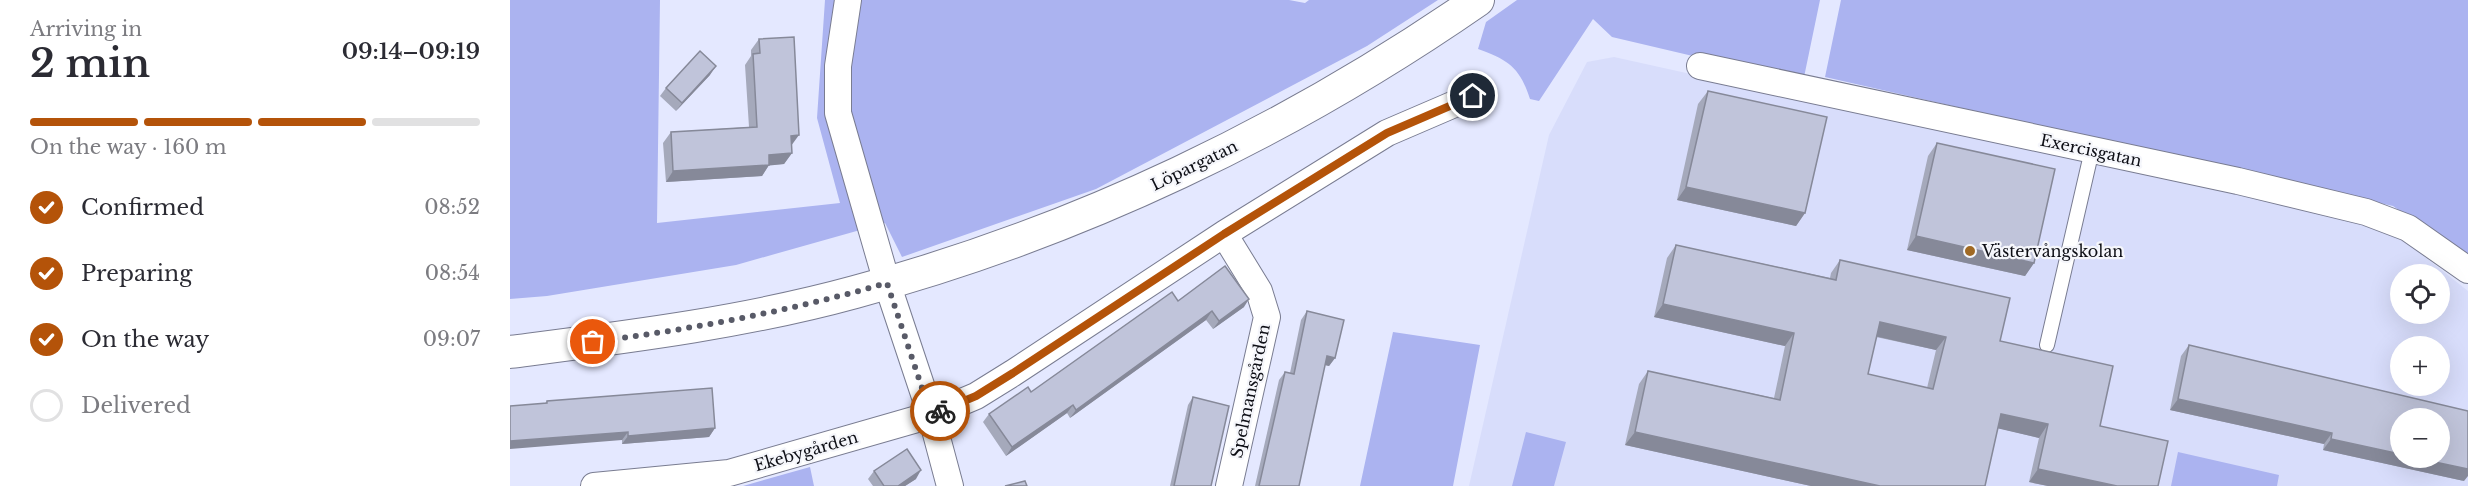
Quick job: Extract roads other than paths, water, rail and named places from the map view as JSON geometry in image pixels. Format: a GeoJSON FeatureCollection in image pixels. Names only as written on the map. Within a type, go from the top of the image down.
{"type":"FeatureCollection","features":[{"type":"Feature","properties":{"kind":"street"},"geometry":{"type":"LineString","coordinates":[[848,0],[838,66],[838,113],[887,283],[931,415],[950,486]]}},
{"type":"Feature","properties":{"kind":"street","name":"Löpargatan"},"geometry":{"type":"LineString","coordinates":[[510,352],[655,334],[777,311],[887,283],[1007,245],[1141,192],[1269,129],[1340,89],[1478,0]]}},
{"type":"Feature","properties":{"kind":"street","name":"Exercisgatan"},"geometry":{"type":"LineString","coordinates":[[1700,66],[2238,181],[2366,212],[2408,228],[2468,270]]}},
{"type":"Feature","properties":{"kind":"street"},"geometry":{"type":"LineString","coordinates":[[931,415],[976,396],[1224,234],[1387,133],[1473,96]]}},
{"type":"Feature","properties":{"kind":"street","name":"Spelmansgården"},"geometry":{"type":"LineString","coordinates":[[1224,234],[1259,291],[1267,317],[1229,486]]}},
{"type":"Feature","properties":{"kind":"street","name":"Ekebygården"},"geometry":{"type":"LineString","coordinates":[[603,486],[729,473],[931,415]]}},
{"type":"Feature","properties":{"kind":"lane"},"geometry":{"type":"LineString","coordinates":[[2047,345],[2092,150]]}},
{"type":"Feature","properties":{"kind":"place","name":"Västervångskolan"},"geometry":{"type":"Point","coordinates":[1970,251]}}]}
